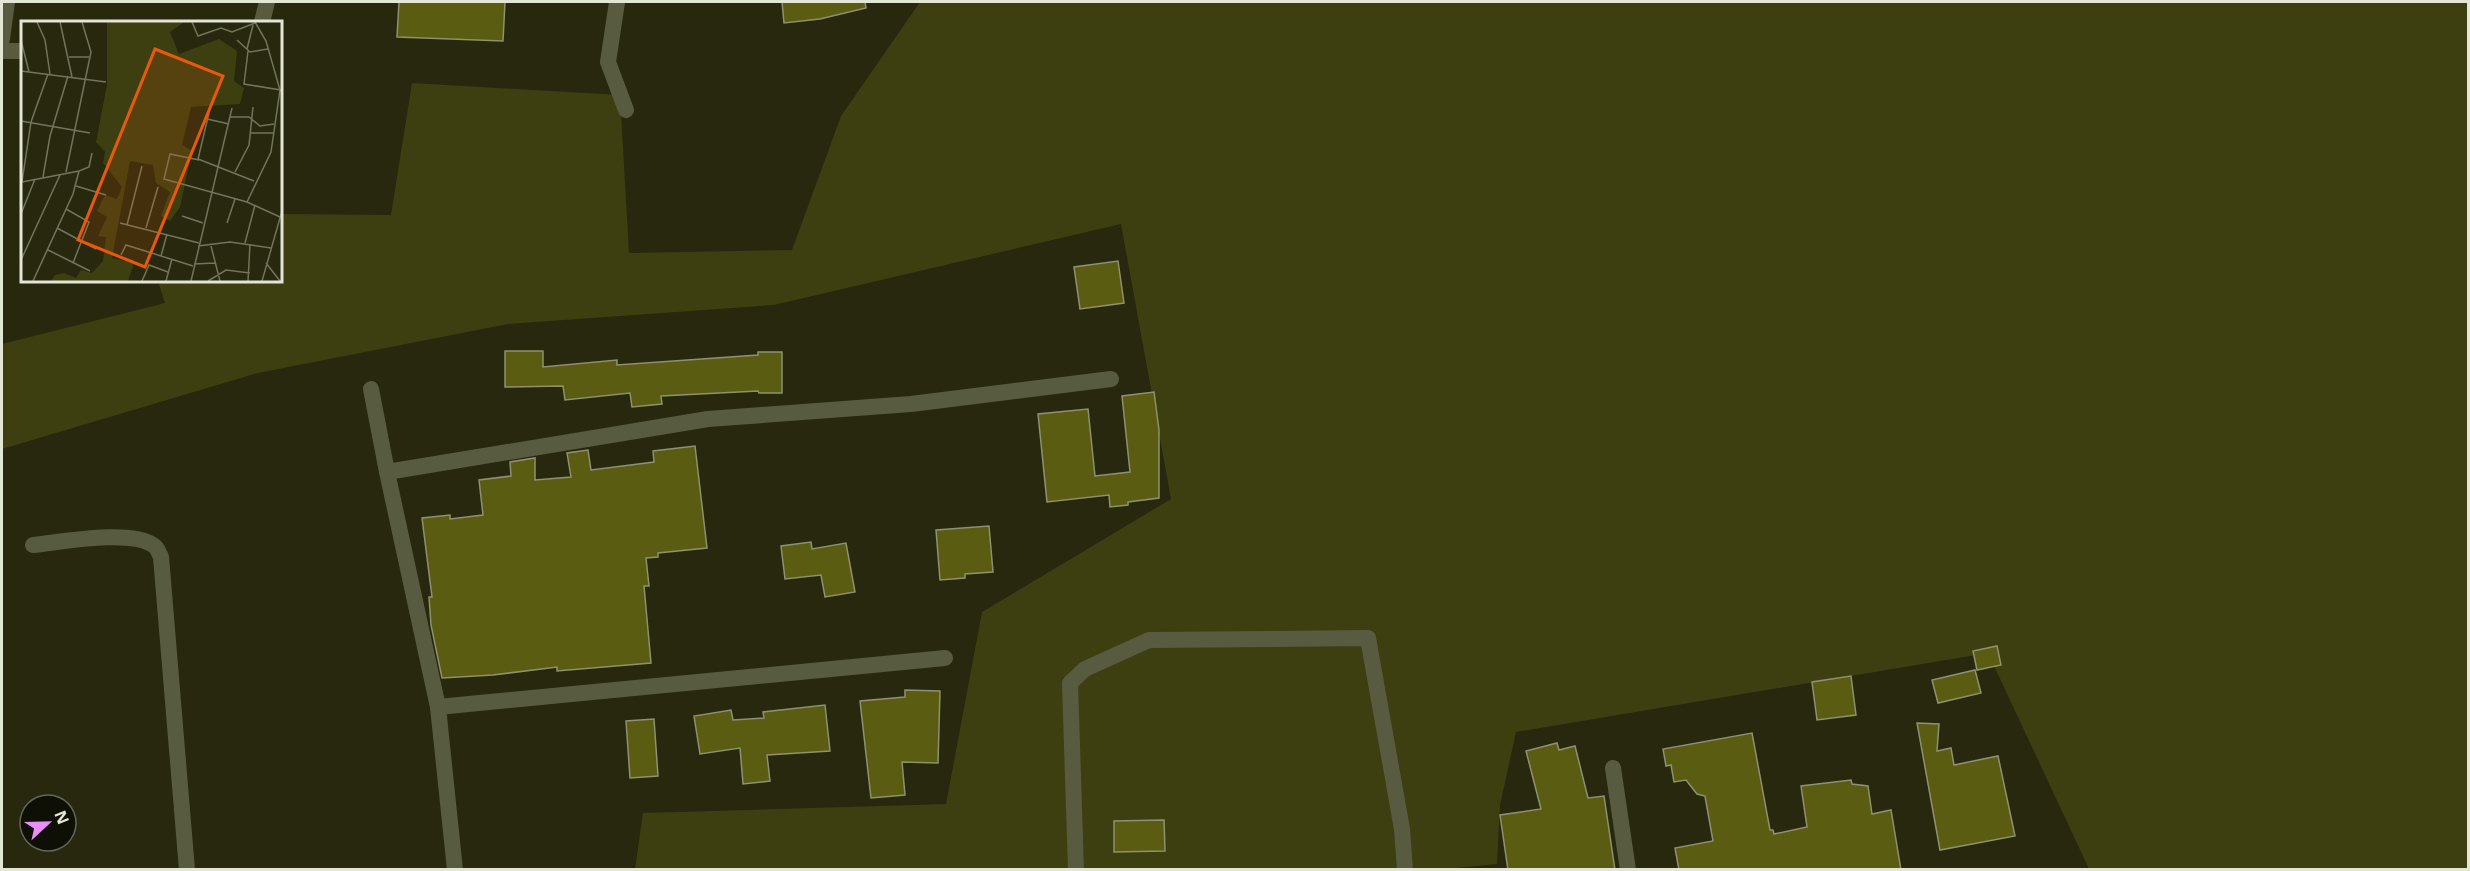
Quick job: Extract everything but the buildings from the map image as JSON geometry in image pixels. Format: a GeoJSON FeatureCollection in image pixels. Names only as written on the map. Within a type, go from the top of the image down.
{"type":"FeatureCollection","features":[{"type":"Feature","properties":{"kind":"street"},"geometry":{"type":"LineString","coordinates":[[2,39],[7,2]]}},
{"type":"Feature","properties":{"kind":"street"},"geometry":{"type":"LineString","coordinates":[[262,21],[267,2]]}},
{"type":"Feature","properties":{"kind":"street"},"geometry":{"type":"LineString","coordinates":[[617,2],[608,62],[626,110]]}},
{"type":"Feature","properties":{"kind":"street"},"geometry":{"type":"LineString","coordinates":[[2,51],[21,51]]}},
{"type":"Feature","properties":{"kind":"street"},"geometry":{"type":"LineString","coordinates":[[387,472],[708,419],[911,404],[1111,378]]}},
{"type":"Feature","properties":{"kind":"street"},"geometry":{"type":"LineString","coordinates":[[371,389],[438,707],[455,870]]}},
{"type":"Feature","properties":{"kind":"street"},"geometry":{"type":"LineString","coordinates":[[33,545],[90,538],[135,538],[155,546],[161,557],[187,870]]}},
{"type":"Feature","properties":{"kind":"street"},"geometry":{"type":"LineString","coordinates":[[1076,870],[1070,683],[1085,669],[1149,640],[1368,638],[1402,829],[1405,870]]}},
{"type":"Feature","properties":{"kind":"street"},"geometry":{"type":"LineString","coordinates":[[438,707],[945,658]]}},
{"type":"Feature","properties":{"kind":"street"},"geometry":{"type":"LineString","coordinates":[[1613,768],[1628,870]]}},
{"type":"Feature","properties":{"kind":"shaded area"},"geometry":{"type":"Polygon","coordinates":[[[920,2],[2468,2],[2468,869],[2089,869],[1988,653],[1516,732],[1500,805],[1497,864],[1434,870],[635,869],[643,813],[946,804],[982,612],[1171,499],[1121,224],[774,305],[508,324],[258,373],[2,449],[2,344],[165,303],[158,282],[282,282],[282,214],[391,215],[412,83],[620,95],[629,253],[792,250],[841,116],[920,2]]]}}]}
